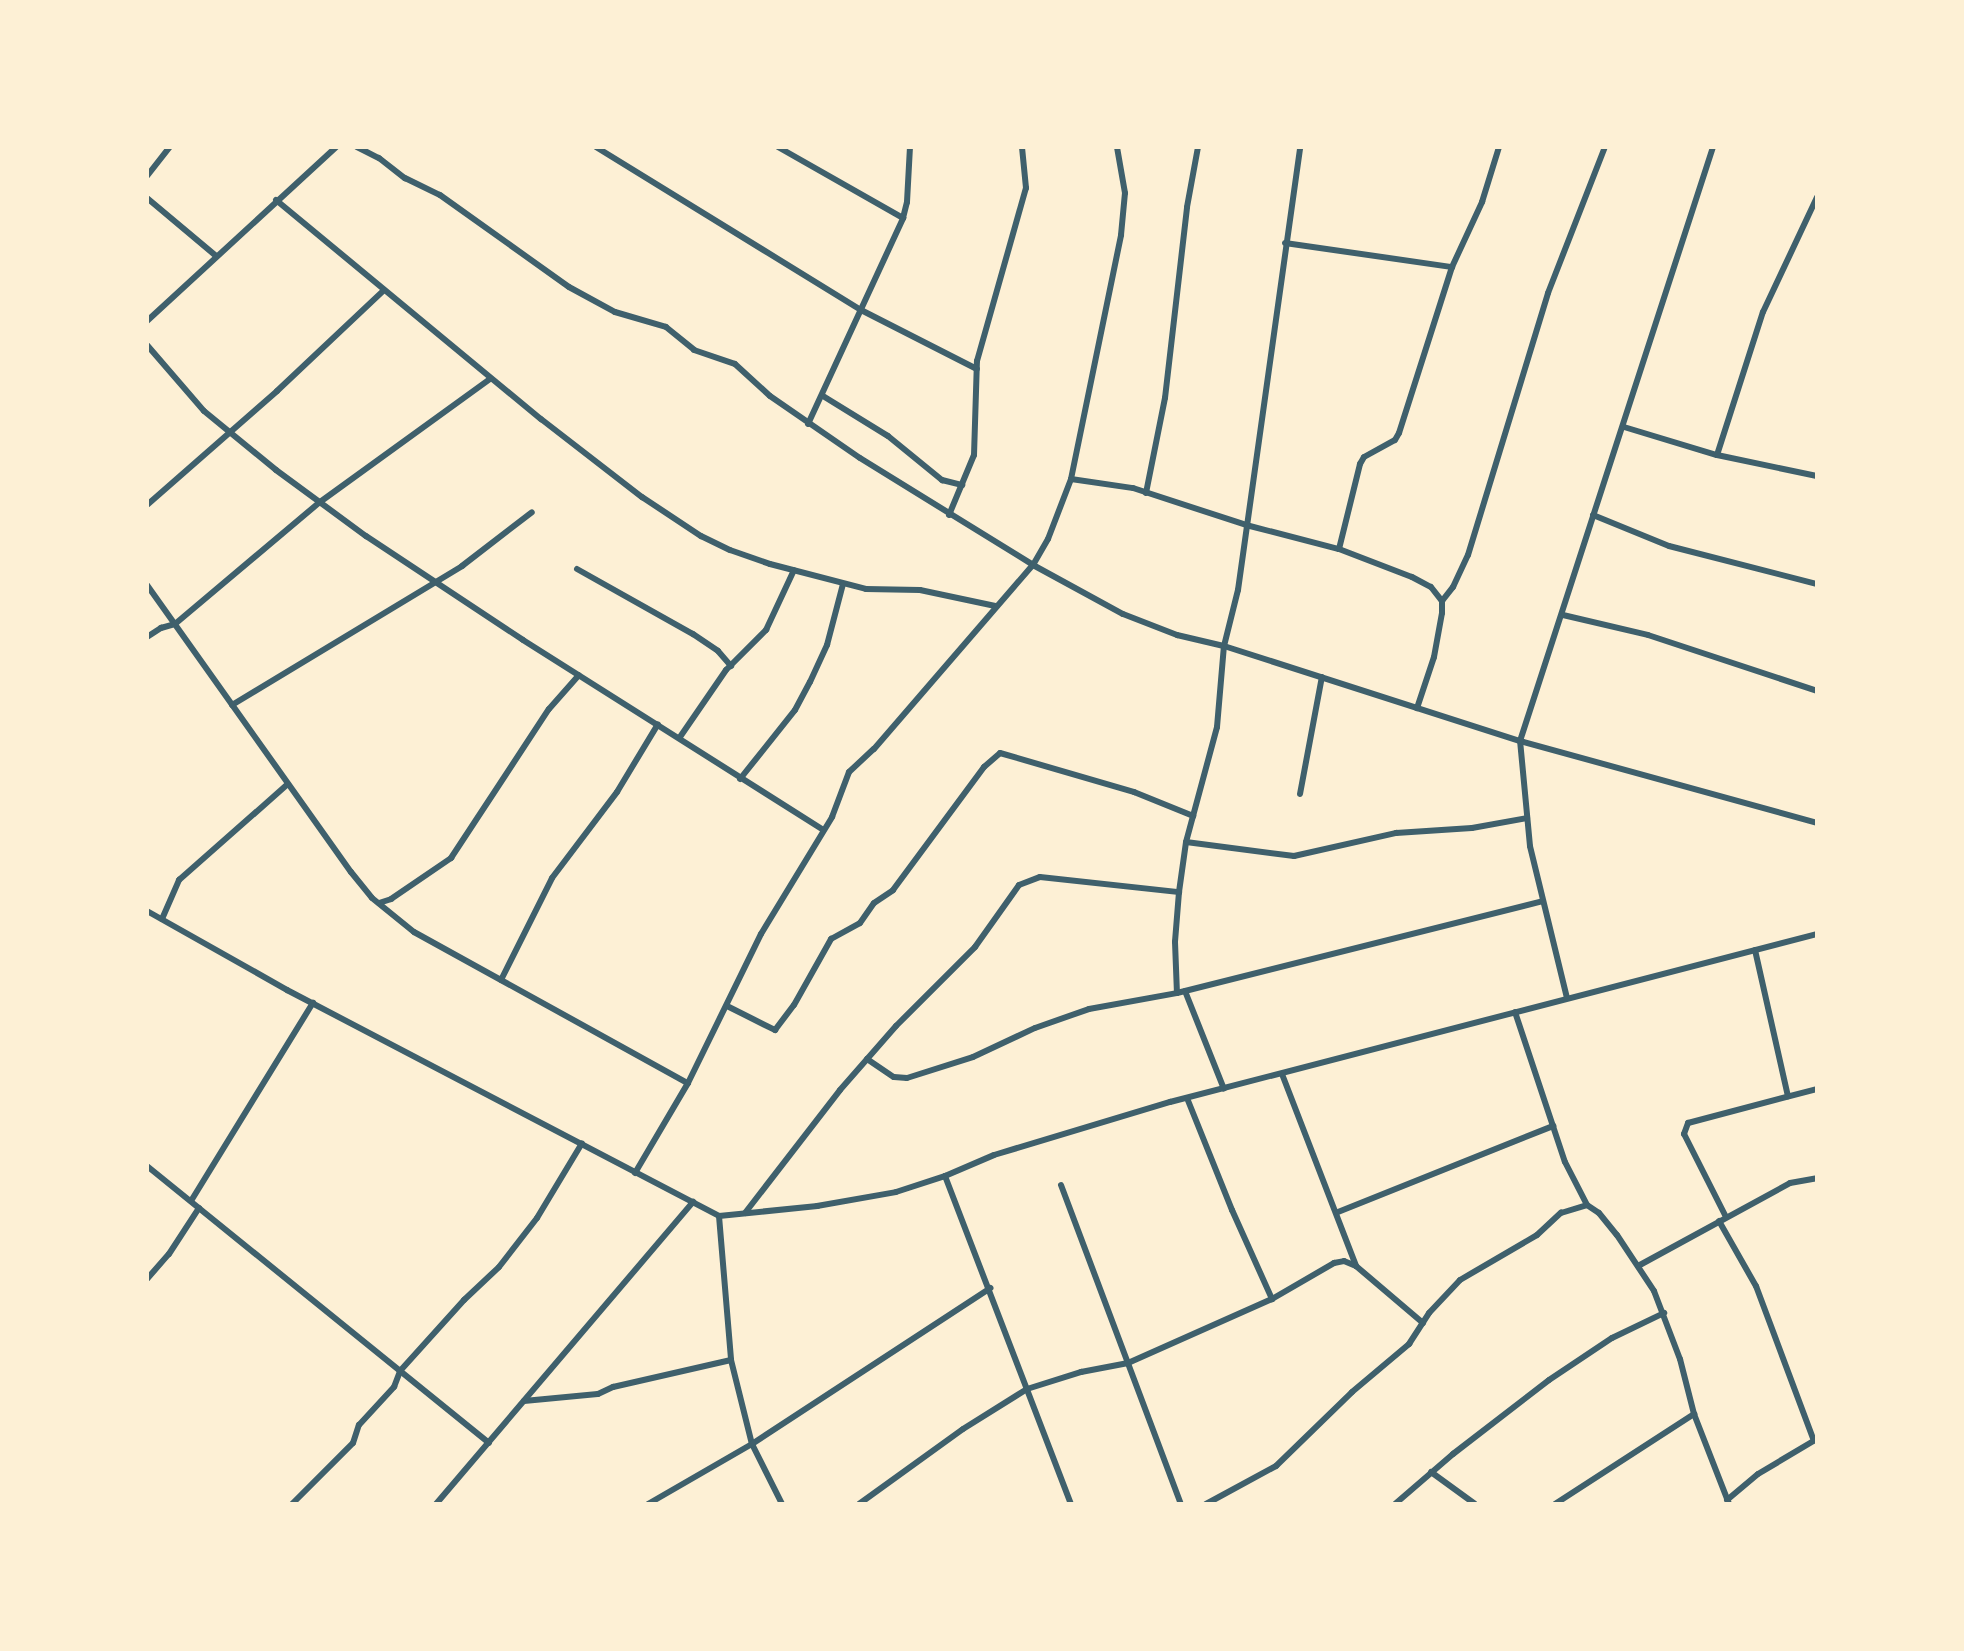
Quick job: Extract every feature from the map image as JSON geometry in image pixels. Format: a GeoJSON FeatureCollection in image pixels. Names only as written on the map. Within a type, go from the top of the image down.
{"type":"FeatureCollection","features":[{"type":"Feature","properties":{"kind":"street"},"geometry":{"type":"LineString","coordinates":[[147,176],[170,147]]}},
{"type":"Feature","properties":{"kind":"street"},"geometry":{"type":"LineString","coordinates":[[147,321],[336,147]]}},
{"type":"Feature","properties":{"kind":"street"},"geometry":{"type":"LineString","coordinates":[[357,147],[379,158],[405,178],[440,195],[569,287],[615,312],[666,327],[694,350],[734,364],[770,396],[808,424],[1033,565],[1123,614],[1177,635],[1224,646],[1520,741],[1817,823]]}},
{"type":"Feature","properties":{"kind":"street"},"geometry":{"type":"LineString","coordinates":[[596,147],[861,310],[976,369]]}},
{"type":"Feature","properties":{"kind":"street"},"geometry":{"type":"LineString","coordinates":[[778,147],[903,218]]}},
{"type":"Feature","properties":{"kind":"street"},"geometry":{"type":"LineString","coordinates":[[808,424],[903,218],[907,202],[910,147]]}},
{"type":"Feature","properties":{"kind":"street"},"geometry":{"type":"LineString","coordinates":[[949,514],[974,455],[976,369],[1026,188],[1022,147]]}},
{"type":"Feature","properties":{"kind":"street"},"geometry":{"type":"LineString","coordinates":[[635,1173],[688,1083],[761,934],[832,817],[849,772],[855,763],[874,749],[1033,565],[1048,538],[1071,479],[1121,235],[1125,193],[1117,147]]}},
{"type":"Feature","properties":{"kind":"street"},"geometry":{"type":"LineString","coordinates":[[1146,493],[1165,398],[1187,207],[1198,147]]}},
{"type":"Feature","properties":{"kind":"street"},"geometry":{"type":"LineString","coordinates":[[1224,1089],[1181,992],[1175,942],[1179,892],[1186,842],[1217,727],[1224,646],[1238,590],[1300,147]]}},
{"type":"Feature","properties":{"kind":"street"},"geometry":{"type":"LineString","coordinates":[[1339,549],[1360,464],[1364,457],[1395,440],[1399,433],[1452,267],[1482,202],[1499,147]]}},
{"type":"Feature","properties":{"kind":"street"},"geometry":{"type":"LineString","coordinates":[[1417,708],[1434,657],[1442,601],[1453,587],[1468,555],[1548,293],[1605,147]]}},
{"type":"Feature","properties":{"kind":"street"},"geometry":{"type":"LineString","coordinates":[[1567,998],[1542,901],[1527,818],[1520,741],[1713,147]]}},
{"type":"Feature","properties":{"kind":"street"},"geometry":{"type":"LineString","coordinates":[[1717,455],[1763,312],[1817,197]]}},
{"type":"Feature","properties":{"kind":"street"},"geometry":{"type":"LineString","coordinates":[[147,198],[216,256]]}},
{"type":"Feature","properties":{"kind":"street"},"geometry":{"type":"LineString","coordinates":[[276,200],[490,379],[609,473],[701,536],[730,550],[843,584],[866,589],[920,590],[995,607]]}},
{"type":"Feature","properties":{"kind":"street"},"geometry":{"type":"LineString","coordinates":[[1285,243],[1452,267]]}},
{"type":"Feature","properties":{"kind":"street"},"geometry":{"type":"LineString","coordinates":[[147,505],[384,290]]}},
{"type":"Feature","properties":{"kind":"street"},"geometry":{"type":"LineString","coordinates":[[147,345],[204,411],[320,502],[435,584],[823,830]]}},
{"type":"Feature","properties":{"kind":"street"},"geometry":{"type":"LineString","coordinates":[[147,637],[161,628],[175,624],[320,502],[490,379]]}},
{"type":"Feature","properties":{"kind":"street"},"geometry":{"type":"LineString","coordinates":[[823,396],[888,436],[942,480],[962,485]]}},
{"type":"Feature","properties":{"kind":"street"},"geometry":{"type":"LineString","coordinates":[[1623,426],[1717,455],[1817,476]]}},
{"type":"Feature","properties":{"kind":"street"},"geometry":{"type":"LineString","coordinates":[[1071,479],[1119,485],[1246,525],[1339,549],[1412,577],[1431,587],[1442,601]]}},
{"type":"Feature","properties":{"kind":"street"},"geometry":{"type":"LineString","coordinates":[[232,705],[435,584],[498,541],[532,512]]}},
{"type":"Feature","properties":{"kind":"street"},"geometry":{"type":"LineString","coordinates":[[1593,515],[1669,545],[1817,584]]}},
{"type":"Feature","properties":{"kind":"street"},"geometry":{"type":"LineString","coordinates":[[577,569],[693,634],[718,650],[731,666]]}},
{"type":"Feature","properties":{"kind":"street"},"geometry":{"type":"LineString","coordinates":[[680,737],[731,666],[766,630],[794,570]]}},
{"type":"Feature","properties":{"kind":"street"},"geometry":{"type":"LineString","coordinates":[[740,779],[795,710],[810,682],[827,645],[843,584]]}},
{"type":"Feature","properties":{"kind":"street"},"geometry":{"type":"LineString","coordinates":[[147,585],[351,872],[379,903],[414,932],[688,1083]]}},
{"type":"Feature","properties":{"kind":"street"},"geometry":{"type":"LineString","coordinates":[[1563,615],[1648,635],[1817,691]]}},
{"type":"Feature","properties":{"kind":"street"},"geometry":{"type":"LineString","coordinates":[[379,903],[391,899],[451,858],[549,709],[579,675]]}},
{"type":"Feature","properties":{"kind":"street"},"geometry":{"type":"LineString","coordinates":[[1300,794],[1322,677]]}},
{"type":"Feature","properties":{"kind":"street"},"geometry":{"type":"LineString","coordinates":[[501,980],[552,878],[617,792],[658,724]]}},
{"type":"Feature","properties":{"kind":"street"},"geometry":{"type":"LineString","coordinates":[[727,1006],[775,1030],[794,1005],[831,939],[860,923],[874,903],[893,890],[984,767],[1000,753],[1156,800],[1193,816]]}},
{"type":"Feature","properties":{"kind":"street"},"geometry":{"type":"LineString","coordinates":[[162,919],[179,880],[288,784]]}},
{"type":"Feature","properties":{"kind":"street"},"geometry":{"type":"LineString","coordinates":[[1186,842],[1294,856],[1396,833],[1472,828],[1527,818]]}},
{"type":"Feature","properties":{"kind":"street"},"geometry":{"type":"LineString","coordinates":[[745,1213],[867,1059],[975,947],[1019,885],[1028,879],[1040,877],[1179,892]]}},
{"type":"Feature","properties":{"kind":"street"},"geometry":{"type":"LineString","coordinates":[[867,1059],[894,1077],[907,1078],[973,1057],[1035,1028],[1089,1009],[1181,992],[1542,901]]}},
{"type":"Feature","properties":{"kind":"street"},"geometry":{"type":"LineString","coordinates":[[147,911],[313,1003],[719,1216],[817,1206],[896,1192],[945,1176],[994,1155],[1187,1098],[1817,934]]}},
{"type":"Feature","properties":{"kind":"street"},"geometry":{"type":"LineString","coordinates":[[1755,950],[1788,1096]]}},
{"type":"Feature","properties":{"kind":"street"},"geometry":{"type":"LineString","coordinates":[[191,1201],[313,1003]]}},
{"type":"Feature","properties":{"kind":"street"},"geometry":{"type":"LineString","coordinates":[[1515,1012],[1565,1162],[1587,1205],[1599,1213],[1638,1266],[1664,1313],[1694,1414],[1728,1502],[1758,1474],[1816,1440],[1756,1286],[1722,1219],[1685,1135],[1685,1127],[1688,1122],[1817,1090]]}},
{"type":"Feature","properties":{"kind":"street"},"geometry":{"type":"LineString","coordinates":[[1282,1074],[1338,1212],[1356,1266]]}},
{"type":"Feature","properties":{"kind":"street"},"geometry":{"type":"LineString","coordinates":[[1187,1098],[1242,1235],[1272,1299]]}},
{"type":"Feature","properties":{"kind":"street"},"geometry":{"type":"LineString","coordinates":[[1338,1212],[1553,1126]]}},
{"type":"Feature","properties":{"kind":"street"},"geometry":{"type":"LineString","coordinates":[[292,1504],[353,1443],[359,1425],[394,1387],[400,1371],[464,1300],[499,1268],[552,1195],[582,1143]]}},
{"type":"Feature","properties":{"kind":"street"},"geometry":{"type":"LineString","coordinates":[[147,1166],[489,1443]]}},
{"type":"Feature","properties":{"kind":"street"},"geometry":{"type":"LineString","coordinates":[[945,1176],[990,1287],[1071,1504]]}},
{"type":"Feature","properties":{"kind":"street"},"geometry":{"type":"LineString","coordinates":[[1638,1266],[1790,1183],[1817,1178]]}},
{"type":"Feature","properties":{"kind":"street"},"geometry":{"type":"LineString","coordinates":[[1061,1185],[1181,1504]]}},
{"type":"Feature","properties":{"kind":"street"},"geometry":{"type":"LineString","coordinates":[[436,1504],[693,1202]]}},
{"type":"Feature","properties":{"kind":"street"},"geometry":{"type":"LineString","coordinates":[[1206,1504],[1276,1466],[1352,1392],[1409,1344],[1423,1323],[1460,1280],[1537,1235],[1561,1213],[1587,1205]]}},
{"type":"Feature","properties":{"kind":"street"},"geometry":{"type":"LineString","coordinates":[[147,1279],[169,1254],[199,1208]]}},
{"type":"Feature","properties":{"kind":"street"},"geometry":{"type":"LineString","coordinates":[[719,1216],[732,1360],[752,1444],[782,1504]]}},
{"type":"Feature","properties":{"kind":"street"},"geometry":{"type":"LineString","coordinates":[[859,1504],[963,1429],[1027,1390],[1081,1372],[1128,1363],[1272,1299],[1334,1263],[1344,1261],[1356,1266],[1423,1323]]}},
{"type":"Feature","properties":{"kind":"street"},"geometry":{"type":"LineString","coordinates":[[648,1504],[752,1444],[990,1287]]}},
{"type":"Feature","properties":{"kind":"street"},"geometry":{"type":"LineString","coordinates":[[1395,1504],[1431,1472],[1549,1380],[1612,1338],[1664,1313]]}},
{"type":"Feature","properties":{"kind":"street"},"geometry":{"type":"LineString","coordinates":[[524,1401],[598,1394],[613,1387],[732,1360]]}},
{"type":"Feature","properties":{"kind":"street"},"geometry":{"type":"LineString","coordinates":[[1555,1504],[1694,1414]]}},
{"type":"Feature","properties":{"kind":"street"},"geometry":{"type":"LineString","coordinates":[[1431,1472],[1475,1504]]}}]}
